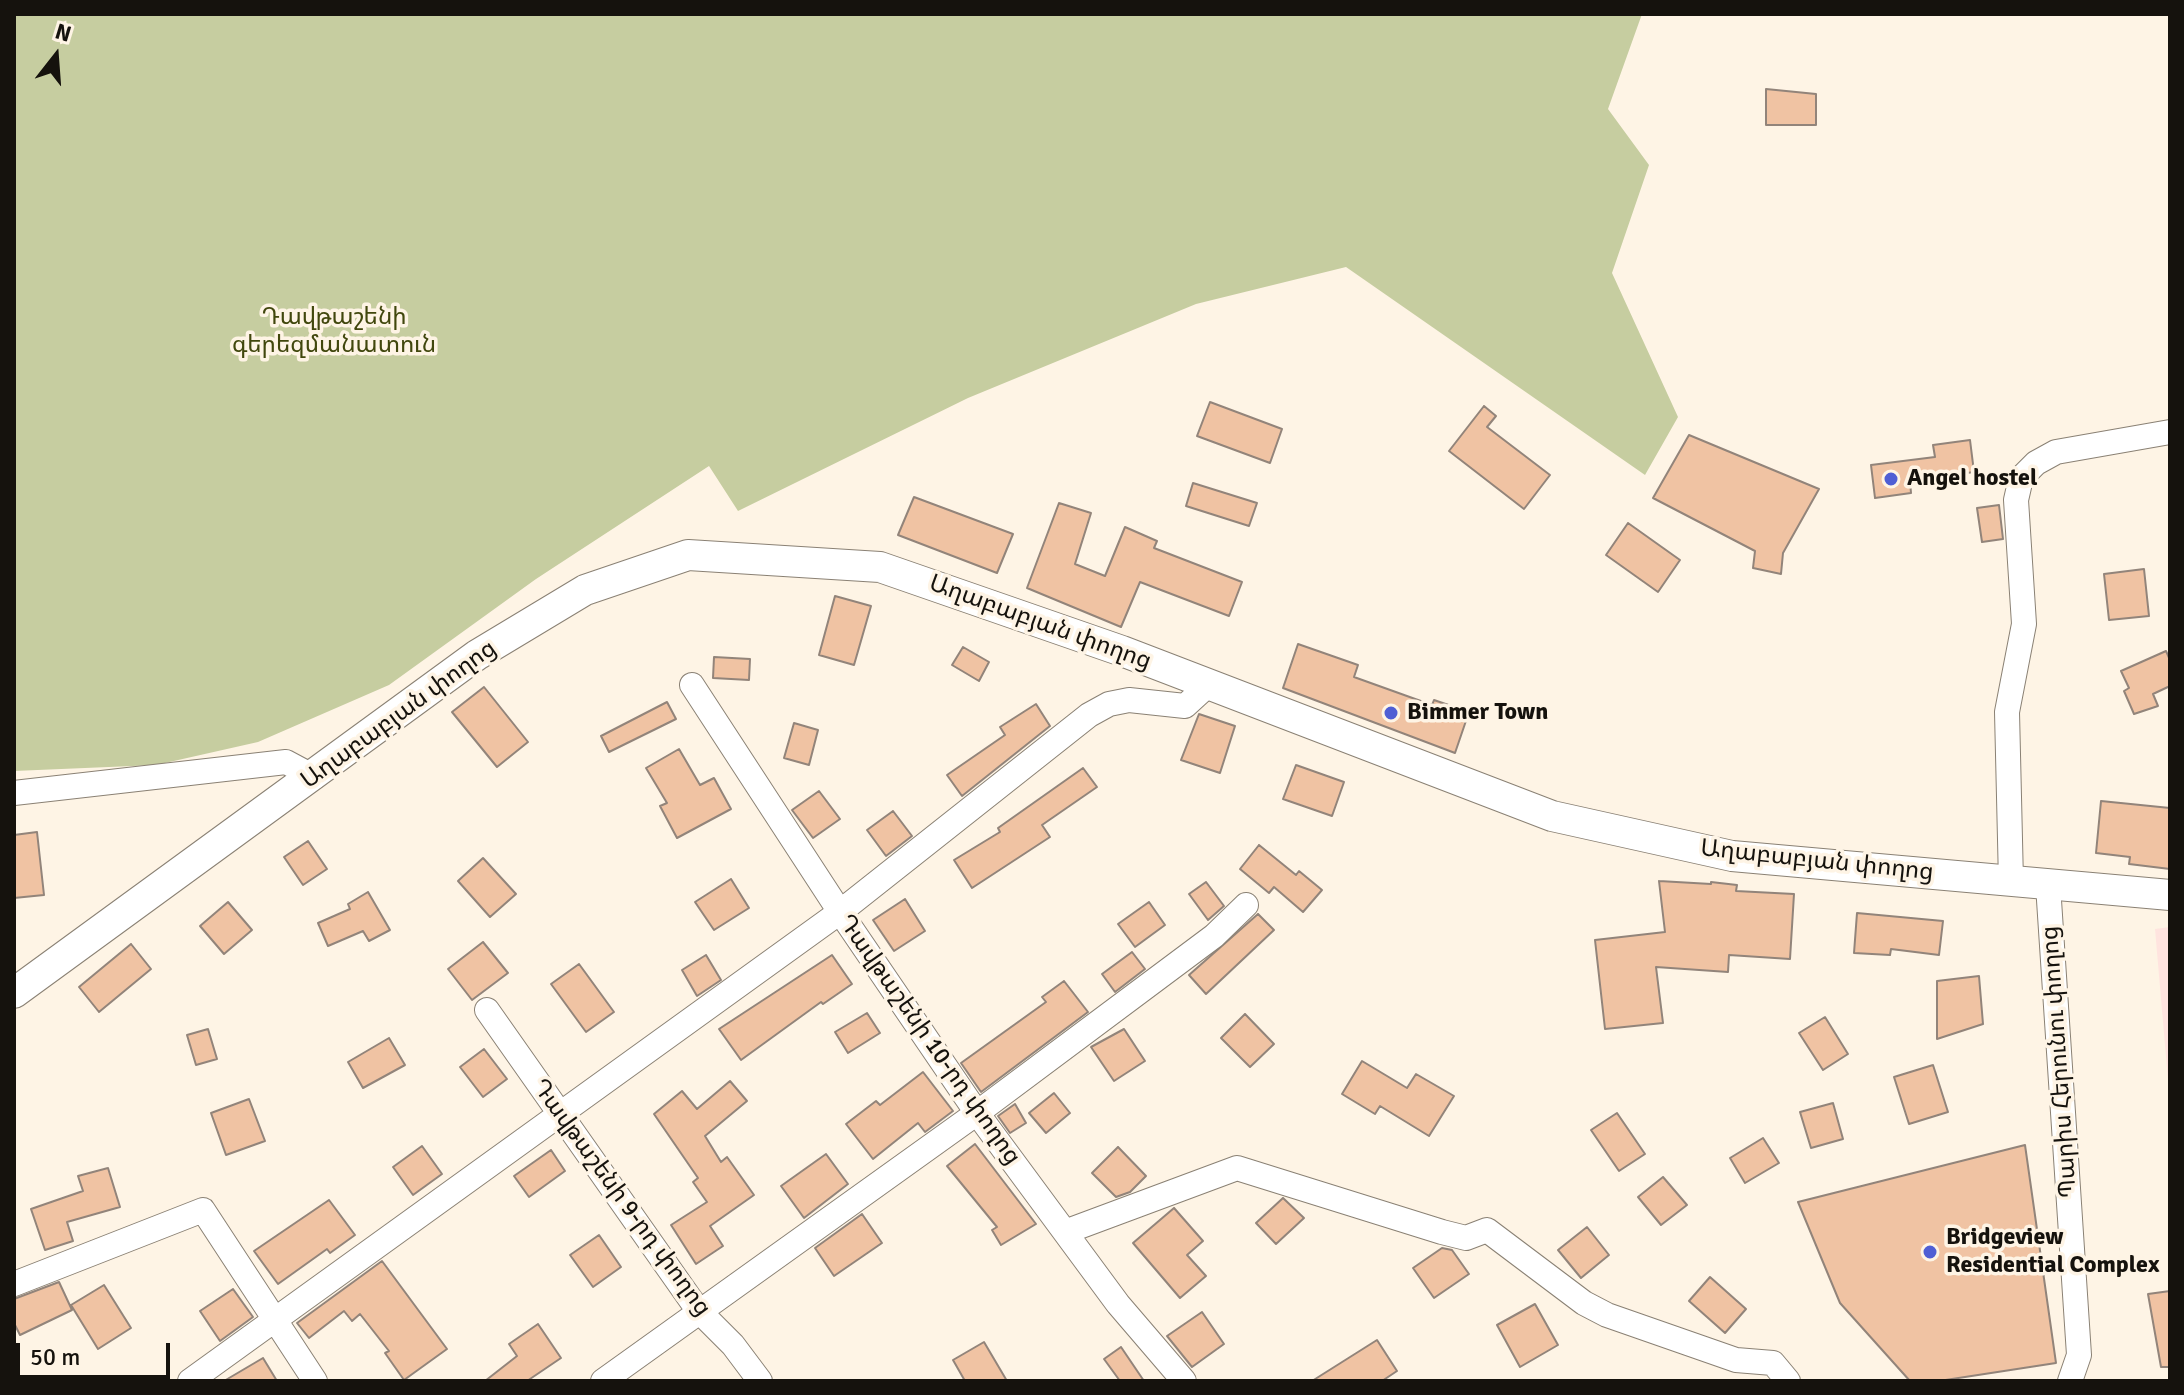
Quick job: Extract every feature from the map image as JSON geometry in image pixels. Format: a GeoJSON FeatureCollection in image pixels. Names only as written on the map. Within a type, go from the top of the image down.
{"type":"FeatureCollection","features":[{"type":"Feature","properties":{"kind":"street"},"geometry":{"type":"LineString","coordinates":[[2011,882],[2007,712],[2024,624],[2016,500],[2021,478],[2036,463],[2056,452],[2170,432]]}},
{"type":"Feature","properties":{"kind":"street","name":"Աղաբաբյան փողոց"},"geometry":{"type":"LineString","coordinates":[[14,993],[314,777],[477,655],[585,590],[688,555],[880,567],[1122,651],[1552,816],[1732,856],[2170,895]]}},
{"type":"Feature","properties":{"kind":"street","name":"Դավթաշենի 10-րդ փողոց"},"geometry":{"type":"LineString","coordinates":[[692,685],[840,912],[977,1113],[1118,1304],[1184,1381]]}},
{"type":"Feature","properties":{"kind":"street"},"geometry":{"type":"LineString","coordinates":[[190,1381],[840,912],[1089,715],[1109,704],[1129,700],[1185,706],[1208,685]]}},
{"type":"Feature","properties":{"kind":"street"},"geometry":{"type":"LineString","coordinates":[[14,793],[286,762],[314,777]]}},
{"type":"Feature","properties":{"kind":"street","name":"Պարիս Հերունու փողոց"},"geometry":{"type":"LineString","coordinates":[[2048,885],[2079,1355],[2070,1381]]}},
{"type":"Feature","properties":{"kind":"street"},"geometry":{"type":"LineString","coordinates":[[603,1381],[977,1113],[1214,936],[1246,905]]}},
{"type":"Feature","properties":{"kind":"street","name":"Դավթաշենի 9-րդ փողոց"},"geometry":{"type":"LineString","coordinates":[[487,1010],[698,1310],[733,1345],[760,1381]]}},
{"type":"Feature","properties":{"kind":"street"},"geometry":{"type":"LineString","coordinates":[[1065,1232],[1237,1168],[1466,1238],[1487,1230],[1584,1303],[1607,1315],[1736,1360],[1773,1363],[1788,1381]]}},
{"type":"Feature","properties":{"kind":"street"},"geometry":{"type":"LineString","coordinates":[[14,1284],[203,1210],[274,1323],[315,1381]]}},
{"type":"Feature","properties":{"kind":"shaded area"},"geometry":{"type":"Polygon","coordinates":[[[2170,927],[2170,1103],[2155,929],[2170,927]]]}},
{"type":"Feature","properties":{"kind":"green space","name":"Դավթաշենի գերեզմանատուն"},"geometry":{"type":"Polygon","coordinates":[[[14,14],[1642,14],[1608,109],[1649,165],[1612,273],[1678,417],[1645,475],[1346,267],[1196,304],[968,398],[738,511],[709,466],[536,579],[389,685],[258,742],[156,765],[14,771],[14,14]]]}},
{"type":"Feature","properties":{"kind":"building"},"geometry":{"type":"Polygon","coordinates":[[[1766,89],[1816,94],[1816,125],[1766,125],[1766,89]]]}},
{"type":"Feature","properties":{"kind":"building"},"geometry":{"type":"Polygon","coordinates":[[[1210,402],[1282,429],[1270,463],[1197,436],[1210,402]]]}},
{"type":"Feature","properties":{"kind":"building"},"geometry":{"type":"Polygon","coordinates":[[[1484,406],[1496,416],[1487,427],[1550,475],[1524,509],[1449,451],[1484,406]]]}},
{"type":"Feature","properties":{"kind":"building"},"geometry":{"type":"Polygon","coordinates":[[[1689,435],[1819,489],[1783,553],[1781,574],[1753,568],[1755,551],[1653,498],[1689,435]]]}},
{"type":"Feature","properties":{"kind":"building"},"geometry":{"type":"Polygon","coordinates":[[[1970,440],[1974,472],[1910,481],[1911,493],[1875,498],[1871,465],[1935,457],[1933,445],[1970,440]]]}},
{"type":"Feature","properties":{"kind":"building"},"geometry":{"type":"Polygon","coordinates":[[[1193,483],[1257,503],[1249,526],[1186,506],[1193,483]]]}},
{"type":"Feature","properties":{"kind":"building"},"geometry":{"type":"Polygon","coordinates":[[[914,497],[1013,534],[997,573],[898,535],[914,497]]]}},
{"type":"Feature","properties":{"kind":"building"},"geometry":{"type":"Polygon","coordinates":[[[1059,503],[1091,513],[1075,564],[1105,576],[1125,527],[1157,541],[1154,548],[1242,582],[1229,616],[1140,582],[1121,627],[1027,588],[1059,503]]]}},
{"type":"Feature","properties":{"kind":"building"},"geometry":{"type":"Polygon","coordinates":[[[1999,505],[2003,539],[1982,542],[1977,508],[1999,505]]]}},
{"type":"Feature","properties":{"kind":"building"},"geometry":{"type":"Polygon","coordinates":[[[1628,523],[1680,560],[1658,592],[1606,555],[1628,523]]]}},
{"type":"Feature","properties":{"kind":"building"},"geometry":{"type":"Polygon","coordinates":[[[2144,569],[2149,616],[2109,620],[2104,574],[2144,569]]]}},
{"type":"Feature","properties":{"kind":"building"},"geometry":{"type":"Polygon","coordinates":[[[835,596],[871,606],[854,665],[819,655],[835,596]]]}},
{"type":"Feature","properties":{"kind":"building"},"geometry":{"type":"Polygon","coordinates":[[[1298,644],[1358,665],[1354,677],[1432,705],[1434,700],[1469,712],[1455,753],[1283,688],[1298,644]]]}},
{"type":"Feature","properties":{"kind":"building"},"geometry":{"type":"Polygon","coordinates":[[[963,647],[989,662],[979,681],[952,665],[963,647]]]}},
{"type":"Feature","properties":{"kind":"building"},"geometry":{"type":"Polygon","coordinates":[[[2166,651],[2170,660],[2170,686],[2153,694],[2158,706],[2134,714],[2124,691],[2129,688],[2121,671],[2166,651]]]}},
{"type":"Feature","properties":{"kind":"building"},"geometry":{"type":"Polygon","coordinates":[[[714,657],[750,659],[749,680],[713,678],[714,657]]]}},
{"type":"Feature","properties":{"kind":"building"},"geometry":{"type":"Polygon","coordinates":[[[484,687],[528,742],[497,767],[452,712],[484,687]]]}},
{"type":"Feature","properties":{"kind":"building"},"geometry":{"type":"Polygon","coordinates":[[[667,702],[676,719],[609,752],[601,736],[667,702]]]}},
{"type":"Feature","properties":{"kind":"building"},"geometry":{"type":"Polygon","coordinates":[[[1036,704],[1050,726],[962,796],[947,775],[1005,735],[1000,727],[1036,704]]]}},
{"type":"Feature","properties":{"kind":"building"},"geometry":{"type":"Polygon","coordinates":[[[1199,714],[1235,726],[1220,773],[1181,760],[1199,714]]]}},
{"type":"Feature","properties":{"kind":"building"},"geometry":{"type":"Polygon","coordinates":[[[794,723],[818,730],[809,765],[784,758],[794,723]]]}},
{"type":"Feature","properties":{"kind":"building"},"geometry":{"type":"Polygon","coordinates":[[[679,749],[700,785],[714,778],[731,809],[677,838],[660,806],[667,803],[646,768],[679,749]]]}},
{"type":"Feature","properties":{"kind":"building"},"geometry":{"type":"Polygon","coordinates":[[[1296,765],[1344,782],[1332,816],[1283,799],[1296,765]]]}},
{"type":"Feature","properties":{"kind":"building"},"geometry":{"type":"Polygon","coordinates":[[[1083,768],[1097,787],[1042,825],[1050,837],[972,888],[954,860],[1000,832],[998,828],[1083,768]]]}},
{"type":"Feature","properties":{"kind":"building"},"geometry":{"type":"Polygon","coordinates":[[[819,791],[840,819],[813,838],[792,810],[819,791]]]}},
{"type":"Feature","properties":{"kind":"building"},"geometry":{"type":"Polygon","coordinates":[[[2101,801],[2170,808],[2170,869],[2129,864],[2130,857],[2096,853],[2101,801]]]}},
{"type":"Feature","properties":{"kind":"building"},"geometry":{"type":"Polygon","coordinates":[[[893,811],[912,836],[886,856],[867,830],[893,811]]]}},
{"type":"Feature","properties":{"kind":"building"},"geometry":{"type":"Polygon","coordinates":[[[37,832],[44,895],[14,898],[14,835],[37,832]]]}},
{"type":"Feature","properties":{"kind":"building"},"geometry":{"type":"Polygon","coordinates":[[[308,841],[327,869],[303,885],[284,857],[308,841]]]}},
{"type":"Feature","properties":{"kind":"building"},"geometry":{"type":"Polygon","coordinates":[[[1259,845],[1296,875],[1299,871],[1322,890],[1303,912],[1274,887],[1269,893],[1240,869],[1259,845]]]}},
{"type":"Feature","properties":{"kind":"building"},"geometry":{"type":"Polygon","coordinates":[[[483,858],[516,894],[490,917],[458,881],[483,858]]]}},
{"type":"Feature","properties":{"kind":"building"},"geometry":{"type":"Polygon","coordinates":[[[731,879],[749,908],[714,930],[695,902],[731,879]]]}},
{"type":"Feature","properties":{"kind":"building"},"geometry":{"type":"Polygon","coordinates":[[[1659,881],[1711,882],[1737,885],[1736,891],[1794,894],[1790,959],[1729,955],[1728,972],[1656,967],[1663,1023],[1605,1029],[1595,940],[1665,932],[1659,881]]]}},
{"type":"Feature","properties":{"kind":"building"},"geometry":{"type":"Polygon","coordinates":[[[1206,882],[1224,906],[1208,920],[1189,894],[1206,882]]]}},
{"type":"Feature","properties":{"kind":"building"},"geometry":{"type":"Polygon","coordinates":[[[368,892],[390,930],[369,941],[363,931],[328,946],[318,923],[350,909],[348,904],[368,892]]]}},
{"type":"Feature","properties":{"kind":"building"},"geometry":{"type":"Polygon","coordinates":[[[905,899],[925,931],[894,951],[873,920],[905,899]]]}},
{"type":"Feature","properties":{"kind":"building"},"geometry":{"type":"Polygon","coordinates":[[[228,902],[252,930],[224,954],[200,926],[228,902]]]}},
{"type":"Feature","properties":{"kind":"building"},"geometry":{"type":"Polygon","coordinates":[[[1149,902],[1165,925],[1135,947],[1118,924],[1149,902]]]}},
{"type":"Feature","properties":{"kind":"building"},"geometry":{"type":"Polygon","coordinates":[[[1857,913],[1943,921],[1939,955],[1891,949],[1890,955],[1854,953],[1857,913]]]}},
{"type":"Feature","properties":{"kind":"building"},"geometry":{"type":"Polygon","coordinates":[[[1258,914],[1274,930],[1206,994],[1189,975],[1258,914]]]}},
{"type":"Feature","properties":{"kind":"building"},"geometry":{"type":"Polygon","coordinates":[[[483,942],[508,973],[472,1000],[448,969],[483,942]]]}},
{"type":"Feature","properties":{"kind":"building"},"geometry":{"type":"Polygon","coordinates":[[[131,944],[151,969],[99,1012],[79,987],[131,944]]]}},
{"type":"Feature","properties":{"kind":"building"},"geometry":{"type":"Polygon","coordinates":[[[1132,952],[1145,969],[1115,992],[1102,974],[1132,952]]]}},
{"type":"Feature","properties":{"kind":"building"},"geometry":{"type":"Polygon","coordinates":[[[706,955],[721,980],[697,996],[682,970],[706,955]]]}},
{"type":"Feature","properties":{"kind":"building"},"geometry":{"type":"Polygon","coordinates":[[[832,955],[852,984],[823,1004],[821,1002],[741,1060],[719,1029],[832,955]]]}},
{"type":"Feature","properties":{"kind":"building"},"geometry":{"type":"Polygon","coordinates":[[[579,964],[614,1012],[586,1032],[551,984],[579,964]]]}},
{"type":"Feature","properties":{"kind":"building"},"geometry":{"type":"Polygon","coordinates":[[[1979,976],[1983,1024],[1937,1039],[1937,981],[1979,976]]]}},
{"type":"Feature","properties":{"kind":"building"},"geometry":{"type":"Polygon","coordinates":[[[1064,981],[1088,1012],[981,1092],[961,1063],[1046,1002],[1042,997],[1064,981]]]}},
{"type":"Feature","properties":{"kind":"building"},"geometry":{"type":"Polygon","coordinates":[[[867,1013],[880,1033],[848,1053],[835,1032],[867,1013]]]}},
{"type":"Feature","properties":{"kind":"building"},"geometry":{"type":"Polygon","coordinates":[[[1245,1014],[1274,1044],[1250,1067],[1221,1038],[1245,1014]]]}},
{"type":"Feature","properties":{"kind":"building"},"geometry":{"type":"Polygon","coordinates":[[[1825,1017],[1848,1054],[1823,1070],[1799,1033],[1825,1017]]]}},
{"type":"Feature","properties":{"kind":"building"},"geometry":{"type":"Polygon","coordinates":[[[208,1029],[217,1059],[196,1065],[187,1035],[208,1029]]]}},
{"type":"Feature","properties":{"kind":"building"},"geometry":{"type":"Polygon","coordinates":[[[1124,1029],[1145,1061],[1114,1081],[1091,1047],[1124,1029]]]}},
{"type":"Feature","properties":{"kind":"building"},"geometry":{"type":"Polygon","coordinates":[[[389,1038],[405,1065],[363,1088],[348,1062],[389,1038]]]}},
{"type":"Feature","properties":{"kind":"building"},"geometry":{"type":"Polygon","coordinates":[[[484,1049],[507,1079],[483,1097],[460,1067],[484,1049]]]}},
{"type":"Feature","properties":{"kind":"building"},"geometry":{"type":"Polygon","coordinates":[[[1362,1061],[1407,1088],[1416,1074],[1454,1096],[1429,1136],[1380,1106],[1375,1114],[1342,1094],[1362,1061]]]}},
{"type":"Feature","properties":{"kind":"building"},"geometry":{"type":"Polygon","coordinates":[[[1933,1065],[1948,1112],[1909,1124],[1894,1077],[1933,1065]]]}},
{"type":"Feature","properties":{"kind":"building"},"geometry":{"type":"Polygon","coordinates":[[[923,1072],[953,1111],[925,1132],[918,1123],[873,1159],[846,1124],[876,1101],[880,1105],[923,1072]]]}},
{"type":"Feature","properties":{"kind":"building"},"geometry":{"type":"Polygon","coordinates":[[[730,1081],[747,1101],[705,1136],[721,1162],[727,1157],[754,1195],[710,1226],[723,1246],[696,1264],[671,1225],[707,1202],[693,1182],[698,1178],[654,1114],[682,1091],[697,1109],[730,1081]]]}},
{"type":"Feature","properties":{"kind":"building"},"geometry":{"type":"Polygon","coordinates":[[[1054,1093],[1070,1113],[1046,1133],[1029,1113],[1054,1093]]]}},
{"type":"Feature","properties":{"kind":"building"},"geometry":{"type":"Polygon","coordinates":[[[249,1099],[265,1141],[226,1155],[211,1113],[249,1099]]]}},
{"type":"Feature","properties":{"kind":"building"},"geometry":{"type":"Polygon","coordinates":[[[1833,1103],[1843,1139],[1811,1148],[1800,1112],[1833,1103]]]}},
{"type":"Feature","properties":{"kind":"building"},"geometry":{"type":"Polygon","coordinates":[[[1015,1104],[1026,1123],[1010,1133],[998,1116],[1015,1104]]]}},
{"type":"Feature","properties":{"kind":"building"},"geometry":{"type":"Polygon","coordinates":[[[1617,1113],[1645,1154],[1619,1171],[1591,1130],[1617,1113]]]}},
{"type":"Feature","properties":{"kind":"building"},"geometry":{"type":"Polygon","coordinates":[[[1763,1138],[1779,1163],[1745,1183],[1730,1158],[1763,1138]]]}},
{"type":"Feature","properties":{"kind":"building"},"geometry":{"type":"Polygon","coordinates":[[[975,1144],[1036,1224],[1001,1245],[992,1230],[997,1227],[947,1166],[975,1144]]]}},
{"type":"Feature","properties":{"kind":"building","name":"Bridgeview Residential Complex"},"geometry":{"type":"Polygon","coordinates":[[[2025,1145],[2056,1363],[1939,1381],[1910,1381],[1840,1303],[1798,1202],[2025,1145]]]}},
{"type":"Feature","properties":{"kind":"building"},"geometry":{"type":"Polygon","coordinates":[[[422,1146],[442,1174],[413,1195],[393,1167],[422,1146]]]}},
{"type":"Feature","properties":{"kind":"building"},"geometry":{"type":"Polygon","coordinates":[[[1118,1147],[1146,1176],[1130,1192],[1116,1197],[1092,1173],[1118,1147]]]}},
{"type":"Feature","properties":{"kind":"building"},"geometry":{"type":"Polygon","coordinates":[[[551,1150],[565,1171],[529,1197],[514,1176],[551,1150]]]}},
{"type":"Feature","properties":{"kind":"building"},"geometry":{"type":"Polygon","coordinates":[[[826,1154],[848,1184],[804,1218],[781,1186],[826,1154]]]}},
{"type":"Feature","properties":{"kind":"building"},"geometry":{"type":"Polygon","coordinates":[[[108,1168],[120,1207],[67,1222],[73,1241],[45,1250],[31,1209],[83,1191],[78,1176],[108,1168]]]}},
{"type":"Feature","properties":{"kind":"building"},"geometry":{"type":"Polygon","coordinates":[[[1663,1177],[1687,1205],[1661,1225],[1638,1197],[1663,1177]]]}},
{"type":"Feature","properties":{"kind":"building"},"geometry":{"type":"Polygon","coordinates":[[[1283,1198],[1304,1218],[1276,1244],[1256,1223],[1283,1198]]]}},
{"type":"Feature","properties":{"kind":"building"},"geometry":{"type":"Polygon","coordinates":[[[329,1200],[355,1235],[330,1253],[327,1249],[278,1284],[254,1251],[329,1200]]]}},
{"type":"Feature","properties":{"kind":"building"},"geometry":{"type":"Polygon","coordinates":[[[1174,1208],[1203,1241],[1187,1255],[1206,1276],[1180,1298],[1133,1243],[1174,1208]]]}},
{"type":"Feature","properties":{"kind":"building"},"geometry":{"type":"Polygon","coordinates":[[[862,1214],[882,1243],[834,1276],[815,1248],[862,1214]]]}},
{"type":"Feature","properties":{"kind":"building"},"geometry":{"type":"Polygon","coordinates":[[[1587,1227],[1609,1255],[1581,1278],[1558,1250],[1587,1227]]]}},
{"type":"Feature","properties":{"kind":"building"},"geometry":{"type":"Polygon","coordinates":[[[599,1235],[621,1267],[593,1287],[570,1255],[599,1235]]]}},
{"type":"Feature","properties":{"kind":"building"},"geometry":{"type":"Polygon","coordinates":[[[1442,1248],[1452,1250],[1469,1274],[1434,1298],[1413,1268],[1442,1248]]]}},
{"type":"Feature","properties":{"kind":"building"},"geometry":{"type":"Polygon","coordinates":[[[382,1261],[447,1349],[404,1380],[385,1353],[389,1351],[360,1314],[352,1321],[344,1311],[309,1338],[297,1323],[382,1261]]]}},
{"type":"Feature","properties":{"kind":"building"},"geometry":{"type":"Polygon","coordinates":[[[1710,1277],[1746,1309],[1725,1333],[1689,1301],[1710,1277]]]}},
{"type":"Feature","properties":{"kind":"building"},"geometry":{"type":"Polygon","coordinates":[[[59,1282],[72,1310],[20,1335],[14,1323],[14,1299],[59,1282]]]}},
{"type":"Feature","properties":{"kind":"building"},"geometry":{"type":"Polygon","coordinates":[[[104,1285],[131,1328],[98,1349],[71,1305],[104,1285]]]}},
{"type":"Feature","properties":{"kind":"building"},"geometry":{"type":"Polygon","coordinates":[[[233,1289],[253,1317],[220,1341],[200,1311],[233,1289]]]}},
{"type":"Feature","properties":{"kind":"building"},"geometry":{"type":"Polygon","coordinates":[[[2170,1291],[2170,1367],[2161,1367],[2148,1294],[2170,1291]]]}},
{"type":"Feature","properties":{"kind":"building"},"geometry":{"type":"Polygon","coordinates":[[[1535,1304],[1558,1345],[1520,1367],[1497,1325],[1535,1304]]]}},
{"type":"Feature","properties":{"kind":"building"},"geometry":{"type":"Polygon","coordinates":[[[1202,1312],[1224,1344],[1192,1367],[1167,1336],[1202,1312]]]}},
{"type":"Feature","properties":{"kind":"building"},"geometry":{"type":"Polygon","coordinates":[[[538,1324],[561,1358],[527,1381],[485,1381],[517,1356],[509,1344],[538,1324]]]}},
{"type":"Feature","properties":{"kind":"building"},"geometry":{"type":"Polygon","coordinates":[[[1377,1340],[1397,1371],[1382,1381],[1312,1381],[1377,1340]]]}},
{"type":"Feature","properties":{"kind":"building"},"geometry":{"type":"Polygon","coordinates":[[[984,1342],[1007,1381],[965,1381],[953,1360],[984,1342]]]}},
{"type":"Feature","properties":{"kind":"building"},"geometry":{"type":"Polygon","coordinates":[[[1121,1347],[1144,1381],[1120,1381],[1104,1359],[1121,1347]]]}},
{"type":"Feature","properties":{"kind":"building"},"geometry":{"type":"Polygon","coordinates":[[[263,1358],[277,1381],[224,1381],[263,1358]]]}},
{"type":"Feature","properties":{"kind":"place","name":"Angel hostel"},"geometry":{"type":"Point","coordinates":[1891,479]}},
{"type":"Feature","properties":{"kind":"place","name":"Bimmer Town"},"geometry":{"type":"Point","coordinates":[1391,713]}},
{"type":"Feature","properties":{"kind":"place","name":"Bridgeview Residential Complex"},"geometry":{"type":"Point","coordinates":[1930,1252]}}]}
